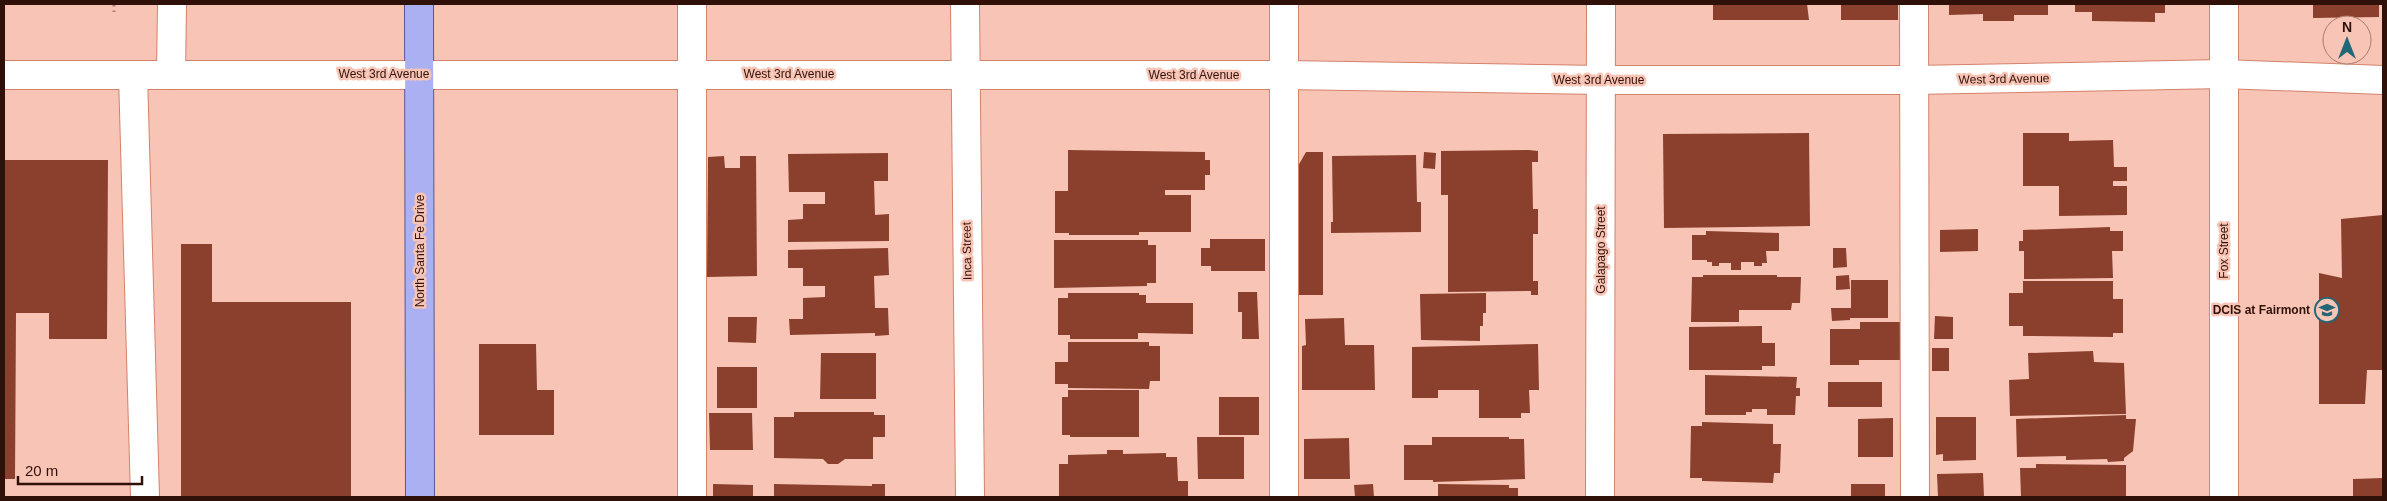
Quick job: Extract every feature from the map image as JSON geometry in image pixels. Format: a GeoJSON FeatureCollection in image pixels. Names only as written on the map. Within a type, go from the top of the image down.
{"type":"FeatureCollection","features":[{"type":"Feature","properties":{"kind":"main road","name":"North Santa Fe Drive"},"geometry":{"type":"LineString","coordinates":[[419,4],[420,497]]}},
{"type":"Feature","properties":{"kind":"street"},"geometry":{"type":"LineString","coordinates":[[171,75],[172,4]]}},
{"type":"Feature","properties":{"kind":"street"},"geometry":{"type":"LineString","coordinates":[[692,4],[692,497]]}},
{"type":"Feature","properties":{"kind":"street","name":"Inca Street"},"geometry":{"type":"LineString","coordinates":[[966,4],[970,497]]}},
{"type":"Feature","properties":{"kind":"street"},"geometry":{"type":"LineString","coordinates":[[1284,4],[1284,497]]}},
{"type":"Feature","properties":{"kind":"street","name":"Galapago Street"},"geometry":{"type":"LineString","coordinates":[[1600,497],[1601,4]]}},
{"type":"Feature","properties":{"kind":"street"},"geometry":{"type":"LineString","coordinates":[[1914,4],[1915,497]]}},
{"type":"Feature","properties":{"kind":"street","name":"Fox Street"},"geometry":{"type":"LineString","coordinates":[[2224,4],[2224,497]]}},
{"type":"Feature","properties":{"kind":"street","name":"West 3rd Avenue"},"geometry":{"type":"LineString","coordinates":[[4,75],[692,73],[1284,75],[1601,80],[1914,80],[2224,74],[2383,80]]}},
{"type":"Feature","properties":{"kind":"street"},"geometry":{"type":"LineString","coordinates":[[133,75],[145,497]]}},
{"type":"Feature","properties":{"kind":"path"},"geometry":{"type":"LineString","coordinates":[[114,4],[114,12]]}},
{"type":"Feature","properties":{"kind":"building"},"geometry":{"type":"Polygon","coordinates":[[[1713,4],[1807,4],[1809,20],[1713,20],[1713,4]]]}},
{"type":"Feature","properties":{"kind":"building"},"geometry":{"type":"Polygon","coordinates":[[[1841,4],[1898,4],[1898,20],[1841,20],[1841,4]]]}},
{"type":"Feature","properties":{"kind":"building"},"geometry":{"type":"Polygon","coordinates":[[[1949,4],[2048,4],[2048,15],[2014,15],[2014,21],[1983,21],[1983,14],[1949,15],[1949,4]]]}},
{"type":"Feature","properties":{"kind":"building"},"geometry":{"type":"Polygon","coordinates":[[[2075,4],[2165,4],[2165,13],[2155,13],[2155,22],[2092,21],[2092,12],[2075,12],[2075,4]]]}},
{"type":"Feature","properties":{"kind":"building"},"geometry":{"type":"Polygon","coordinates":[[[2313,4],[2379,4],[2379,17],[2372,17],[2372,15],[2322,15],[2322,18],[2313,18],[2313,4]]]}},
{"type":"Feature","properties":{"kind":"building"},"geometry":{"type":"Polygon","coordinates":[[[1809,133],[1810,226],[1664,228],[1663,134],[1809,133]]]}},
{"type":"Feature","properties":{"kind":"building"},"geometry":{"type":"Polygon","coordinates":[[[2023,133],[2069,133],[2069,141],[2113,140],[2114,167],[2127,167],[2127,181],[2113,181],[2113,186],[2127,186],[2127,215],[2059,216],[2059,186],[2023,186],[2023,133]]]}},
{"type":"Feature","properties":{"kind":"building"},"geometry":{"type":"Polygon","coordinates":[[[1068,150],[1205,152],[1205,160],[1210,160],[1210,175],[1205,175],[1205,190],[1165,190],[1165,195],[1191,195],[1191,232],[1139,232],[1139,235],[1069,235],[1069,233],[1055,233],[1055,191],[1068,191],[1068,150]]]}},
{"type":"Feature","properties":{"kind":"building"},"geometry":{"type":"Polygon","coordinates":[[[1441,151],[1538,151],[1538,162],[1532,162],[1533,209],[1538,209],[1538,234],[1533,234],[1533,281],[1538,281],[1538,295],[1531,295],[1531,291],[1448,292],[1448,195],[1441,195],[1441,151]]]}},
{"type":"Feature","properties":{"kind":"building"},"geometry":{"type":"Polygon","coordinates":[[[1306,152],[1323,152],[1323,295],[1298,295],[1298,166],[1306,152]]]}},
{"type":"Feature","properties":{"kind":"building"},"geometry":{"type":"Polygon","coordinates":[[[1424,152],[1436,153],[1435,169],[1423,168],[1424,152]]]}},
{"type":"Feature","properties":{"kind":"building"},"geometry":{"type":"Polygon","coordinates":[[[888,153],[888,181],[874,181],[875,215],[889,214],[889,241],[788,242],[788,220],[803,219],[803,204],[825,204],[825,192],[789,192],[788,154],[888,153]]]}},
{"type":"Feature","properties":{"kind":"building"},"geometry":{"type":"Polygon","coordinates":[[[1416,155],[1417,202],[1421,202],[1421,232],[1331,233],[1331,222],[1333,222],[1332,156],[1416,155]]]}},
{"type":"Feature","properties":{"kind":"building"},"geometry":{"type":"Polygon","coordinates":[[[724,156],[725,168],[740,168],[740,156],[756,156],[757,276],[707,277],[708,157],[724,156]]]}},
{"type":"Feature","properties":{"kind":"building"},"geometry":{"type":"Polygon","coordinates":[[[4,160],[108,160],[107,339],[49,339],[49,313],[16,313],[15,479],[4,479],[4,160]]]}},
{"type":"Feature","properties":{"kind":"building","name":"DCIS at Fairmont"},"geometry":{"type":"Polygon","coordinates":[[[2383,215],[2383,370],[2367,370],[2365,404],[2319,404],[2319,273],[2342,278],[2341,219],[2383,215]]]}},
{"type":"Feature","properties":{"kind":"building"},"geometry":{"type":"Polygon","coordinates":[[[2110,227],[2110,231],[2123,231],[2123,251],[2112,251],[2113,278],[2024,279],[2024,251],[2019,251],[2019,241],[2023,241],[2023,230],[2110,227]]]}},
{"type":"Feature","properties":{"kind":"building"},"geometry":{"type":"Polygon","coordinates":[[[1978,229],[1978,251],[1940,252],[1940,230],[1978,229]]]}},
{"type":"Feature","properties":{"kind":"building"},"geometry":{"type":"Polygon","coordinates":[[[1706,231],[1779,233],[1779,251],[1766,251],[1767,263],[1762,263],[1762,266],[1754,266],[1754,262],[1741,262],[1741,270],[1731,270],[1731,263],[1719,263],[1719,266],[1712,266],[1712,262],[1707,262],[1707,260],[1692,260],[1692,235],[1706,235],[1706,231]]]}},
{"type":"Feature","properties":{"kind":"building"},"geometry":{"type":"Polygon","coordinates":[[[1210,239],[1265,239],[1265,271],[1211,271],[1211,266],[1201,266],[1201,248],[1210,248],[1210,239]]]}},
{"type":"Feature","properties":{"kind":"building"},"geometry":{"type":"Polygon","coordinates":[[[1054,240],[1148,240],[1148,245],[1156,245],[1156,283],[1147,283],[1147,286],[1054,288],[1054,240]]]}},
{"type":"Feature","properties":{"kind":"building"},"geometry":{"type":"Polygon","coordinates":[[[181,244],[212,244],[212,302],[351,302],[351,497],[181,497],[181,244]]]}},
{"type":"Feature","properties":{"kind":"building"},"geometry":{"type":"Polygon","coordinates":[[[888,248],[889,275],[874,276],[875,308],[888,308],[889,335],[875,336],[875,333],[790,335],[789,319],[803,319],[803,298],[825,297],[825,286],[803,286],[803,268],[788,268],[788,250],[888,248]]]}},
{"type":"Feature","properties":{"kind":"building"},"geometry":{"type":"Polygon","coordinates":[[[1833,248],[1846,248],[1847,267],[1833,268],[1833,248]]]}},
{"type":"Feature","properties":{"kind":"building"},"geometry":{"type":"Polygon","coordinates":[[[1703,275],[1777,275],[1777,277],[1801,277],[1800,303],[1792,303],[1791,310],[1739,310],[1739,322],[1691,322],[1692,277],[1703,277],[1703,275]]]}},
{"type":"Feature","properties":{"kind":"building"},"geometry":{"type":"Polygon","coordinates":[[[1849,275],[1850,289],[1836,290],[1836,276],[1849,275]]]}},
{"type":"Feature","properties":{"kind":"building"},"geometry":{"type":"Polygon","coordinates":[[[1851,280],[1888,280],[1888,318],[1850,318],[1850,320],[1832,321],[1831,308],[1851,308],[1851,280]]]}},
{"type":"Feature","properties":{"kind":"building"},"geometry":{"type":"Polygon","coordinates":[[[2023,281],[2113,281],[2113,299],[2123,299],[2123,333],[2113,333],[2113,337],[2023,336],[2023,326],[2009,326],[2009,293],[2023,293],[2023,281]]]}},
{"type":"Feature","properties":{"kind":"building"},"geometry":{"type":"Polygon","coordinates":[[[1238,292],[1257,292],[1259,339],[1242,339],[1242,312],[1238,312],[1238,292]]]}},
{"type":"Feature","properties":{"kind":"building"},"geometry":{"type":"Polygon","coordinates":[[[1068,293],[1139,293],[1139,295],[1146,295],[1146,303],[1193,303],[1193,334],[1138,333],[1138,339],[1070,339],[1070,335],[1058,335],[1058,298],[1068,298],[1068,293]]]}},
{"type":"Feature","properties":{"kind":"building"},"geometry":{"type":"Polygon","coordinates":[[[1486,293],[1486,313],[1483,313],[1483,326],[1480,326],[1480,341],[1421,340],[1420,294],[1486,293]]]}},
{"type":"Feature","properties":{"kind":"building"},"geometry":{"type":"Polygon","coordinates":[[[1935,316],[1953,317],[1953,339],[1934,339],[1935,316]]]}},
{"type":"Feature","properties":{"kind":"building"},"geometry":{"type":"Polygon","coordinates":[[[728,317],[757,317],[756,343],[728,342],[728,317]]]}},
{"type":"Feature","properties":{"kind":"building"},"geometry":{"type":"Polygon","coordinates":[[[1344,318],[1345,345],[1374,345],[1375,390],[1302,390],[1302,346],[1306,345],[1305,319],[1344,318]]]}},
{"type":"Feature","properties":{"kind":"building"},"geometry":{"type":"Polygon","coordinates":[[[1860,322],[1902,322],[1901,360],[1859,360],[1859,365],[1830,365],[1830,329],[1860,329],[1860,322]]]}},
{"type":"Feature","properties":{"kind":"building"},"geometry":{"type":"Polygon","coordinates":[[[1762,326],[1762,343],[1775,343],[1775,366],[1762,366],[1762,370],[1689,370],[1689,327],[1762,326]]]}},
{"type":"Feature","properties":{"kind":"building"},"geometry":{"type":"Polygon","coordinates":[[[1068,342],[1149,342],[1149,346],[1160,346],[1160,381],[1150,381],[1149,389],[1068,388],[1068,384],[1055,384],[1055,362],[1068,362],[1068,342]]]}},
{"type":"Feature","properties":{"kind":"building"},"geometry":{"type":"Polygon","coordinates":[[[479,344],[536,344],[537,390],[554,390],[554,435],[479,435],[479,344]]]}},
{"type":"Feature","properties":{"kind":"building"},"geometry":{"type":"Polygon","coordinates":[[[1538,344],[1539,390],[1529,390],[1530,413],[1521,413],[1521,418],[1479,418],[1479,390],[1438,390],[1438,398],[1412,398],[1412,347],[1538,344]]]}},
{"type":"Feature","properties":{"kind":"building"},"geometry":{"type":"Polygon","coordinates":[[[1932,348],[1949,348],[1949,371],[1932,371],[1932,348]]]}},
{"type":"Feature","properties":{"kind":"building"},"geometry":{"type":"Polygon","coordinates":[[[2093,351],[2094,362],[2124,363],[2126,414],[2010,416],[2009,380],[2029,379],[2028,353],[2093,351]]]}},
{"type":"Feature","properties":{"kind":"building"},"geometry":{"type":"Polygon","coordinates":[[[821,353],[876,353],[876,399],[820,399],[821,353]]]}},
{"type":"Feature","properties":{"kind":"building"},"geometry":{"type":"Polygon","coordinates":[[[717,367],[757,367],[757,408],[717,408],[717,367]]]}},
{"type":"Feature","properties":{"kind":"building"},"geometry":{"type":"Polygon","coordinates":[[[1705,375],[1797,377],[1796,388],[1800,388],[1800,396],[1796,396],[1795,415],[1767,415],[1767,409],[1752,409],[1752,412],[1746,412],[1746,415],[1705,415],[1705,375]]]}},
{"type":"Feature","properties":{"kind":"building"},"geometry":{"type":"Polygon","coordinates":[[[1828,382],[1882,382],[1882,407],[1828,407],[1828,382]]]}},
{"type":"Feature","properties":{"kind":"building"},"geometry":{"type":"Polygon","coordinates":[[[1068,390],[1139,390],[1139,437],[1070,437],[1070,435],[1062,435],[1062,397],[1068,397],[1068,390]]]}},
{"type":"Feature","properties":{"kind":"building"},"geometry":{"type":"Polygon","coordinates":[[[1219,397],[1259,397],[1259,435],[1219,435],[1219,397]]]}},
{"type":"Feature","properties":{"kind":"building"},"geometry":{"type":"Polygon","coordinates":[[[794,412],[874,412],[874,415],[885,415],[885,437],[873,437],[873,459],[845,459],[838,464],[828,464],[823,459],[774,458],[774,417],[794,417],[794,412]]]}},
{"type":"Feature","properties":{"kind":"building"},"geometry":{"type":"Polygon","coordinates":[[[709,413],[752,413],[753,450],[710,450],[709,413]]]}},
{"type":"Feature","properties":{"kind":"building"},"geometry":{"type":"Polygon","coordinates":[[[2126,415],[2126,419],[2136,419],[2133,451],[2124,458],[2124,461],[2108,462],[2107,459],[2066,460],[2066,456],[2017,457],[2016,419],[2126,415]]]}},
{"type":"Feature","properties":{"kind":"building"},"geometry":{"type":"Polygon","coordinates":[[[1936,417],[1976,417],[1976,460],[1943,461],[1943,454],[1936,455],[1936,417]]]}},
{"type":"Feature","properties":{"kind":"building"},"geometry":{"type":"Polygon","coordinates":[[[1893,418],[1893,457],[1858,457],[1858,419],[1893,418]]]}},
{"type":"Feature","properties":{"kind":"building"},"geometry":{"type":"Polygon","coordinates":[[[1702,422],[1773,424],[1773,444],[1781,444],[1780,473],[1774,473],[1773,483],[1702,481],[1702,478],[1690,478],[1691,426],[1702,426],[1702,422]]]}},
{"type":"Feature","properties":{"kind":"building"},"geometry":{"type":"Polygon","coordinates":[[[1197,437],[1244,437],[1244,479],[1198,479],[1197,437]]]}},
{"type":"Feature","properties":{"kind":"building"},"geometry":{"type":"Polygon","coordinates":[[[1432,437],[1509,437],[1509,439],[1524,439],[1525,479],[1433,482],[1433,480],[1404,480],[1404,445],[1432,445],[1432,437]]]}},
{"type":"Feature","properties":{"kind":"building"},"geometry":{"type":"Polygon","coordinates":[[[1349,438],[1350,479],[1304,479],[1304,439],[1349,438]]]}},
{"type":"Feature","properties":{"kind":"building"},"geometry":{"type":"Polygon","coordinates":[[[1107,450],[1123,450],[1123,454],[1166,453],[1166,457],[1177,457],[1178,481],[1188,481],[1188,497],[1059,497],[1059,464],[1068,464],[1068,455],[1107,454],[1107,450]]]}},
{"type":"Feature","properties":{"kind":"building"},"geometry":{"type":"Polygon","coordinates":[[[2036,464],[2126,465],[2126,497],[2021,497],[2020,468],[2036,468],[2036,464]]]}},
{"type":"Feature","properties":{"kind":"building"},"geometry":{"type":"Polygon","coordinates":[[[1983,473],[1984,497],[1938,497],[1937,474],[1983,473]]]}},
{"type":"Feature","properties":{"kind":"building"},"geometry":{"type":"Polygon","coordinates":[[[2383,478],[2383,497],[2353,497],[2353,479],[2383,478]]]}},
{"type":"Feature","properties":{"kind":"building"},"geometry":{"type":"Polygon","coordinates":[[[713,484],[753,485],[753,497],[713,497],[713,484]]]}},
{"type":"Feature","properties":{"kind":"building"},"geometry":{"type":"Polygon","coordinates":[[[774,484],[872,486],[872,484],[885,484],[885,497],[774,497],[774,484]]]}},
{"type":"Feature","properties":{"kind":"building"},"geometry":{"type":"Polygon","coordinates":[[[1373,484],[1374,497],[1355,497],[1354,485],[1373,484]]]}},
{"type":"Feature","properties":{"kind":"building"},"geometry":{"type":"Polygon","coordinates":[[[1438,484],[1509,485],[1509,488],[1518,488],[1518,497],[1438,497],[1438,484]]]}},
{"type":"Feature","properties":{"kind":"building"},"geometry":{"type":"Polygon","coordinates":[[[1851,484],[1885,484],[1885,497],[1851,497],[1851,484]]]}},
{"type":"Feature","properties":{"kind":"place","name":"DCIS at Fairmont"},"geometry":{"type":"Point","coordinates":[2327,310]}}]}
